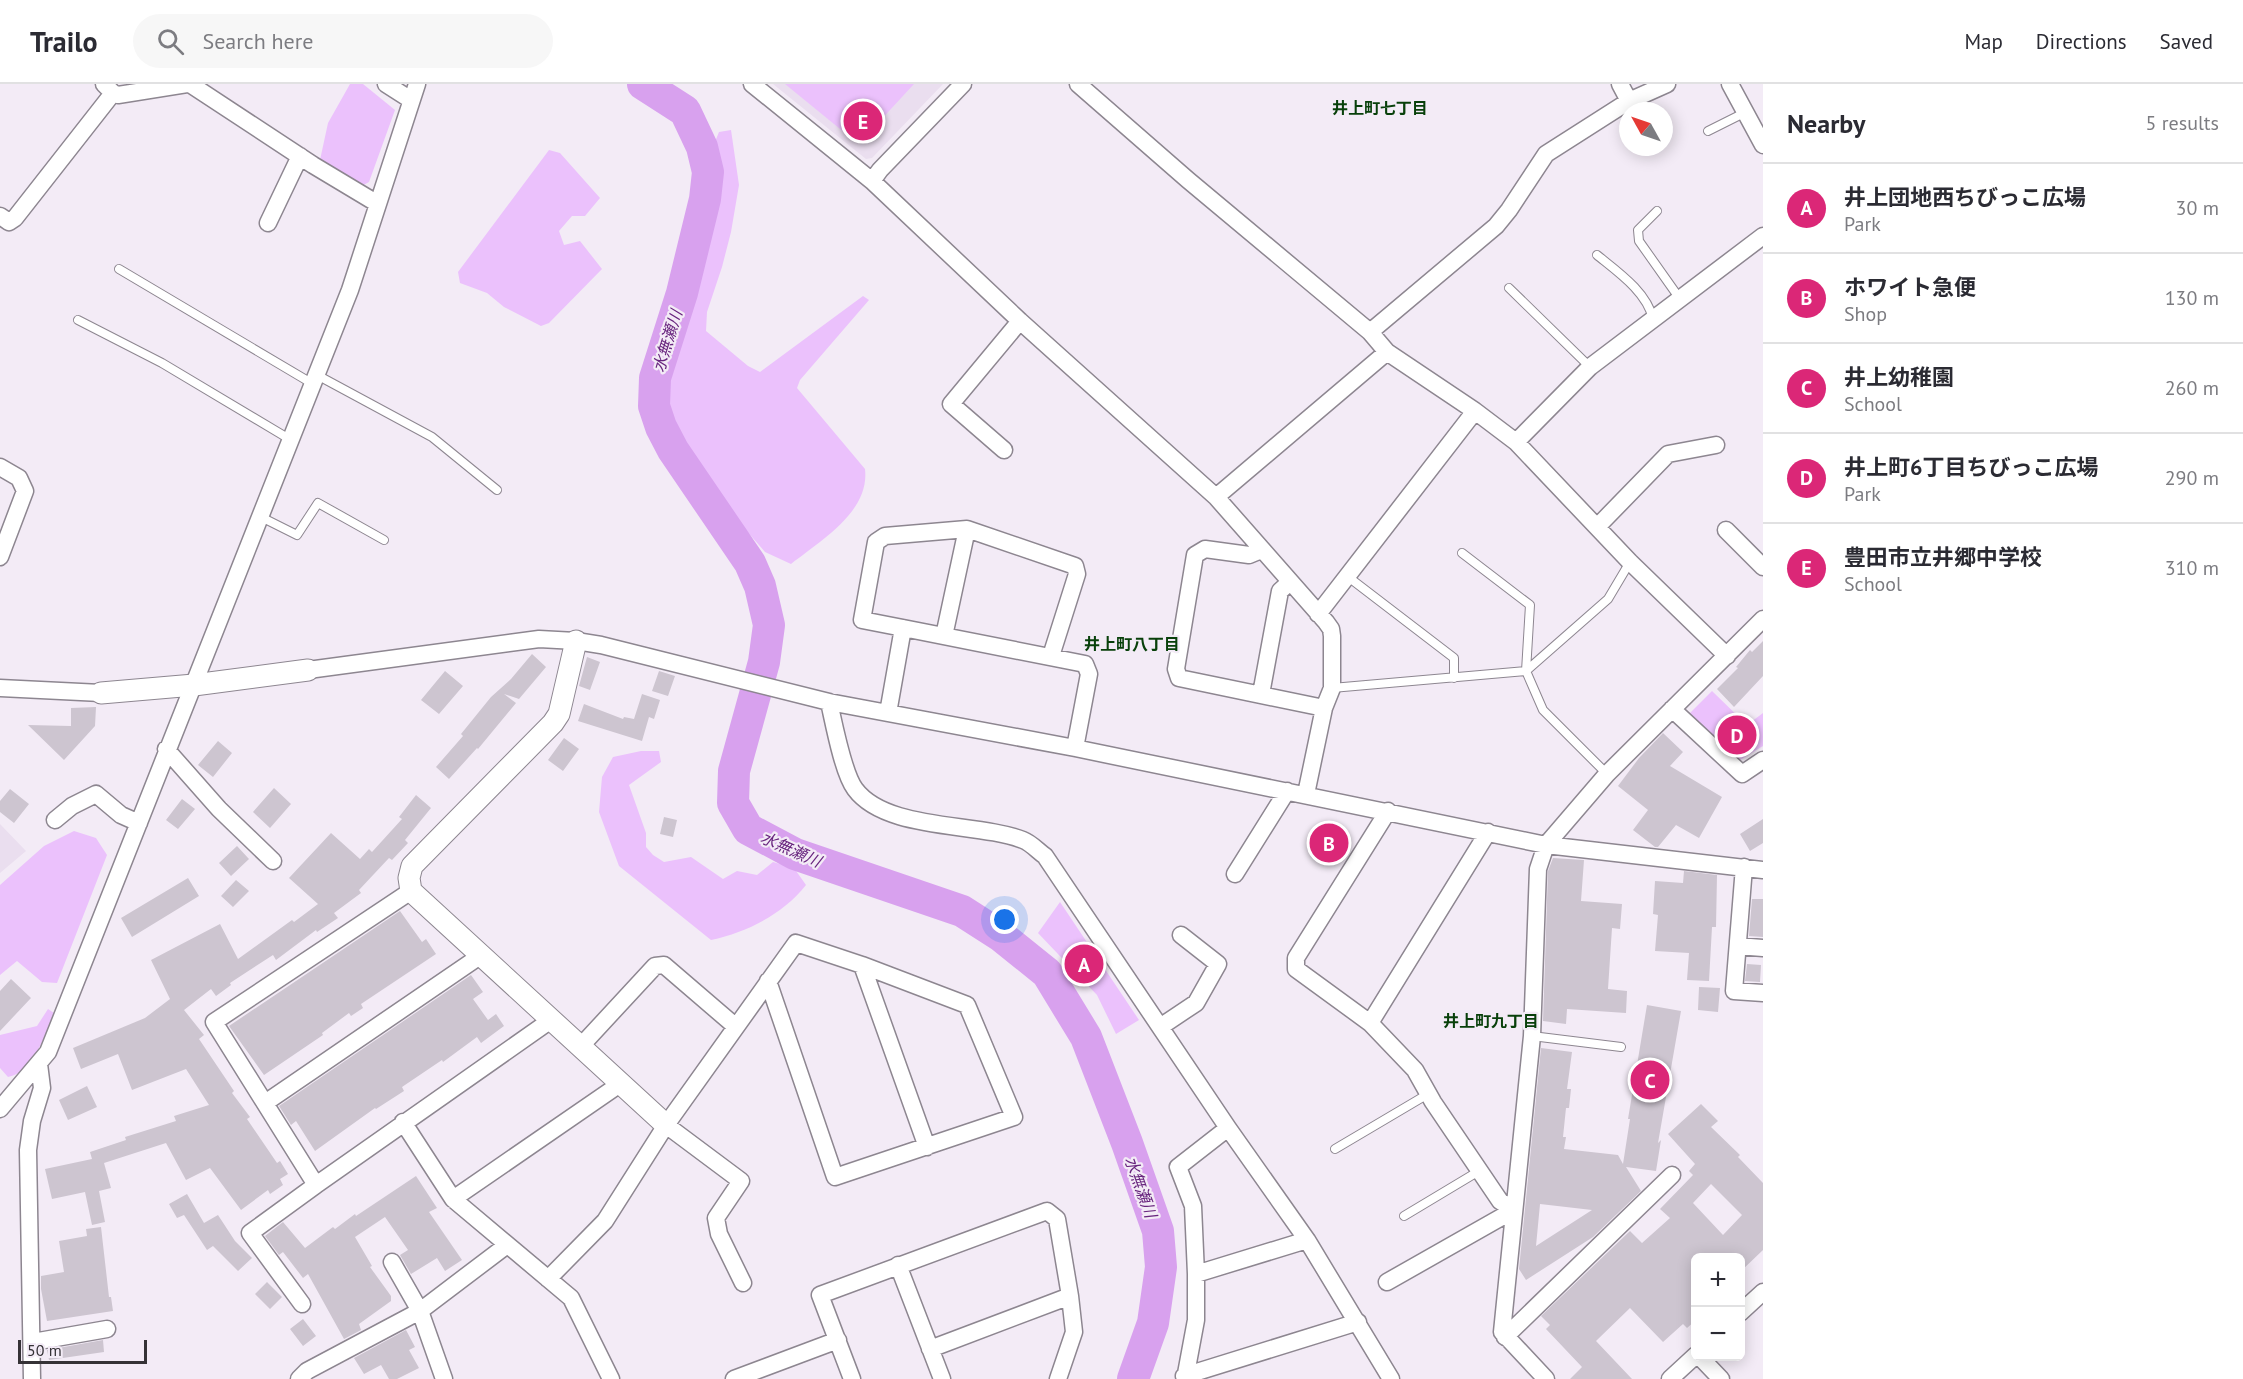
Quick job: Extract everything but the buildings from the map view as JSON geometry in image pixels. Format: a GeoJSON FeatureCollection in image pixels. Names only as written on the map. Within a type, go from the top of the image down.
{"type":"FeatureCollection","features":[{"type":"Feature","properties":{"kind":"street"},"geometry":{"type":"LineString","coordinates":[[0,216],[9,222],[15,218],[109,89],[118,95],[189,84],[378,204]]}},
{"type":"Feature","properties":{"kind":"street"},"geometry":{"type":"LineString","coordinates":[[0,1109],[48,1052],[140,823],[166,749],[194,685],[350,290],[414,92],[386,84]]}},
{"type":"Feature","properties":{"kind":"street"},"geometry":{"type":"LineString","coordinates":[[752,84],[872,181],[1020,321],[1216,497],[1331,629],[1332,688],[1324,708],[1306,794]]}},
{"type":"Feature","properties":{"kind":"street"},"geometry":{"type":"LineString","coordinates":[[872,181],[963,84]]}},
{"type":"Feature","properties":{"kind":"street"},"geometry":{"type":"LineString","coordinates":[[1078,84],[1188,180],[1370,332],[1387,352],[1475,411],[1516,442],[1630,562],[1727,656]]}},
{"type":"Feature","properties":{"kind":"street"},"geometry":{"type":"LineString","coordinates":[[1620,84],[1629,101]]}},
{"type":"Feature","properties":{"kind":"street"},"geometry":{"type":"LineString","coordinates":[[1370,332],[1496,226],[1546,154],[1629,101],[1667,84]]}},
{"type":"Feature","properties":{"kind":"street"},"geometry":{"type":"LineString","coordinates":[[1730,84],[1763,145]]}},
{"type":"Feature","properties":{"kind":"street"},"geometry":{"type":"LineString","coordinates":[[268,223],[300,156]]}},
{"type":"Feature","properties":{"kind":"street"},"geometry":{"type":"LineString","coordinates":[[1516,442],[1590,367],[1763,236]]}},
{"type":"Feature","properties":{"kind":"street"},"geometry":{"type":"LineString","coordinates":[[1004,450],[951,404],[1020,321]]}},
{"type":"Feature","properties":{"kind":"street"},"geometry":{"type":"LineString","coordinates":[[1216,497],[1387,352]]}},
{"type":"Feature","properties":{"kind":"street"},"geometry":{"type":"LineString","coordinates":[[1318,614],[1475,411]]}},
{"type":"Feature","properties":{"kind":"street"},"geometry":{"type":"LineString","coordinates":[[1598,526],[1668,454],[1716,445]]}},
{"type":"Feature","properties":{"kind":"street"},"geometry":{"type":"LineString","coordinates":[[0,467],[19,478],[25,491],[0,557]]}},
{"type":"Feature","properties":{"kind":"street"},"geometry":{"type":"LineString","coordinates":[[944,636],[967,529]]}},
{"type":"Feature","properties":{"kind":"street"},"geometry":{"type":"LineString","coordinates":[[1051,656],[1077,574],[1075,566],[967,529],[885,536],[876,542],[862,620],[1085,664],[1089,674],[1075,748]]}},
{"type":"Feature","properties":{"kind":"street"},"geometry":{"type":"LineString","coordinates":[[1726,530],[1763,567]]}},
{"type":"Feature","properties":{"kind":"street"},"geometry":{"type":"LineString","coordinates":[[1262,550],[1249,555],[1205,549],[1195,555],[1176,669],[1179,678],[1324,708]]}},
{"type":"Feature","properties":{"kind":"street"},"geometry":{"type":"LineString","coordinates":[[1261,694],[1280,591],[1290,582]]}},
{"type":"Feature","properties":{"kind":"street"},"geometry":{"type":"LineString","coordinates":[[1546,1379],[1502,1332],[1532,1036],[1538,869],[1546,845],[1607,774],[1763,619]]}},
{"type":"Feature","properties":{"kind":"street"},"geometry":{"type":"LineString","coordinates":[[888,713],[903,628]]}},
{"type":"Feature","properties":{"kind":"street"},"geometry":{"type":"LineString","coordinates":[[0,687],[101,693],[194,685],[539,639],[576,641],[829,702],[1306,794],[1546,845],[1763,870]]}},
{"type":"Feature","properties":{"kind":"street"},"geometry":{"type":"LineString","coordinates":[[576,641],[559,714],[553,723],[412,866],[409,878],[411,891],[666,1125],[741,1181],[716,1218],[719,1234],[743,1283]]}},
{"type":"Feature","properties":{"kind":"street"},"geometry":{"type":"LineString","coordinates":[[829,702],[843,760],[855,789],[879,810],[908,818],[1000,833],[1026,841],[1045,856],[1228,1128],[1307,1240],[1391,1379]]}},
{"type":"Feature","properties":{"kind":"street"},"geometry":{"type":"LineString","coordinates":[[1672,709],[1742,774],[1763,760]]}},
{"type":"Feature","properties":{"kind":"street"},"geometry":{"type":"LineString","coordinates":[[166,749],[219,809],[273,861]]}},
{"type":"Feature","properties":{"kind":"street"},"geometry":{"type":"LineString","coordinates":[[1235,874],[1287,791]]}},
{"type":"Feature","properties":{"kind":"street"},"geometry":{"type":"LineString","coordinates":[[56,820],[72,806],[96,794],[121,815],[140,823]]}},
{"type":"Feature","properties":{"kind":"street"},"geometry":{"type":"LineString","coordinates":[[1388,811],[1296,958],[1296,969],[1370,1023],[1415,1070],[1428,1094],[1500,1201],[1514,1210]]}},
{"type":"Feature","properties":{"kind":"street"},"geometry":{"type":"LineString","coordinates":[[1370,1023],[1488,832]]}},
{"type":"Feature","properties":{"kind":"street"},"geometry":{"type":"LineString","coordinates":[[1744,867],[1734,991],[1763,993]]}},
{"type":"Feature","properties":{"kind":"street"},"geometry":{"type":"LineString","coordinates":[[316,1185],[214,1022],[411,891]]}},
{"type":"Feature","properties":{"kind":"street"},"geometry":{"type":"LineString","coordinates":[[1160,1027],[1196,1003],[1218,964],[1181,935]]}},
{"type":"Feature","properties":{"kind":"street"},"geometry":{"type":"LineString","coordinates":[[548,1279],[605,1221],[666,1125],[735,1026],[768,981],[796,943],[862,965],[967,1005],[1014,1117],[835,1177],[768,981]]}},
{"type":"Feature","properties":{"kind":"street"},"geometry":{"type":"LineString","coordinates":[[1738,946],[1763,948]]}},
{"type":"Feature","properties":{"kind":"street"},"geometry":{"type":"LineString","coordinates":[[265,1103],[480,956]]}},
{"type":"Feature","properties":{"kind":"street"},"geometry":{"type":"LineString","coordinates":[[580,1047],[655,966],[664,965],[735,1026]]}},
{"type":"Feature","properties":{"kind":"street"},"geometry":{"type":"LineString","coordinates":[[862,965],[927,1147]]}},
{"type":"Feature","properties":{"kind":"street"},"geometry":{"type":"LineString","coordinates":[[302,1304],[250,1233],[551,1020]]}},
{"type":"Feature","properties":{"kind":"street"},"geometry":{"type":"LineString","coordinates":[[32,1379],[28,1150],[32,1121],[42,1088],[39,1064]]}},
{"type":"Feature","properties":{"kind":"street"},"geometry":{"type":"LineString","coordinates":[[453,1199],[620,1084]]}},
{"type":"Feature","properties":{"kind":"street"},"geometry":{"type":"LineString","coordinates":[[404,1122],[453,1199],[571,1298],[611,1379]]}},
{"type":"Feature","properties":{"kind":"street"},"geometry":{"type":"LineString","coordinates":[[1228,1128],[1178,1167],[1193,1206],[1196,1274],[1196,1320],[1185,1377],[1358,1322]]}},
{"type":"Feature","properties":{"kind":"street"},"geometry":{"type":"LineString","coordinates":[[1505,1337],[1672,1175]]}},
{"type":"Feature","properties":{"kind":"street"},"geometry":{"type":"LineString","coordinates":[[1387,1282],[1514,1210]]}},
{"type":"Feature","properties":{"kind":"street"},"geometry":{"type":"LineString","coordinates":[[852,1379],[820,1295],[1047,1211],[1057,1219],[1074,1332],[1058,1379]]}},
{"type":"Feature","properties":{"kind":"street"},"geometry":{"type":"LineString","coordinates":[[1196,1274],[1307,1240]]}},
{"type":"Feature","properties":{"kind":"street"},"geometry":{"type":"LineString","coordinates":[[299,1379],[307,1371],[420,1311],[507,1245]]}},
{"type":"Feature","properties":{"kind":"street"},"geometry":{"type":"LineString","coordinates":[[392,1262],[420,1311],[444,1379]]}},
{"type":"Feature","properties":{"kind":"street"},"geometry":{"type":"LineString","coordinates":[[898,1265],[942,1379]]}},
{"type":"Feature","properties":{"kind":"street"},"geometry":{"type":"LineString","coordinates":[[1745,1308],[1763,1292]]}},
{"type":"Feature","properties":{"kind":"street"},"geometry":{"type":"LineString","coordinates":[[930,1349],[1070,1296]]}},
{"type":"Feature","properties":{"kind":"street"},"geometry":{"type":"LineString","coordinates":[[33,1342],[107,1329]]}},
{"type":"Feature","properties":{"kind":"street"},"geometry":{"type":"LineString","coordinates":[[734,1379],[752,1376],[837,1340]]}},
{"type":"Feature","properties":{"kind":"street"},"geometry":{"type":"LineString","coordinates":[[1670,1379],[1691,1360]]}},
{"type":"Feature","properties":{"kind":"street"},"geometry":{"type":"LineString","coordinates":[[1703,1361],[1721,1379]]}},
{"type":"Feature","properties":{"kind":"lane"},"geometry":{"type":"LineString","coordinates":[[1708,131],[1744,113]]}},
{"type":"Feature","properties":{"kind":"lane"},"geometry":{"type":"LineString","coordinates":[[1657,211],[1638,230],[1639,241],[1680,299]]}},
{"type":"Feature","properties":{"kind":"lane"},"geometry":{"type":"LineString","coordinates":[[1597,255],[1637,290],[1651,309],[1653,320]]}},
{"type":"Feature","properties":{"kind":"lane"},"geometry":{"type":"LineString","coordinates":[[118,269],[315,379],[432,437],[497,490]]}},
{"type":"Feature","properties":{"kind":"lane"},"geometry":{"type":"LineString","coordinates":[[1509,288],[1590,367]]}},
{"type":"Feature","properties":{"kind":"lane"},"geometry":{"type":"LineString","coordinates":[[78,320],[162,363],[291,440]]}},
{"type":"Feature","properties":{"kind":"lane"},"geometry":{"type":"LineString","coordinates":[[261,517],[297,535],[318,503],[384,540]]}},
{"type":"Feature","properties":{"kind":"lane"},"geometry":{"type":"LineString","coordinates":[[1462,553],[1530,605],[1526,671],[1543,710],[1607,774]]}},
{"type":"Feature","properties":{"kind":"lane"},"geometry":{"type":"LineString","coordinates":[[1332,688],[1526,671],[1608,599],[1630,562]]}},
{"type":"Feature","properties":{"kind":"lane"},"geometry":{"type":"LineString","coordinates":[[1347,576],[1454,658],[1454,678]]}},
{"type":"Feature","properties":{"kind":"lane"},"geometry":{"type":"LineString","coordinates":[[1532,1036],[1621,1047]]}},
{"type":"Feature","properties":{"kind":"lane"},"geometry":{"type":"LineString","coordinates":[[1335,1149],[1428,1094]]}},
{"type":"Feature","properties":{"kind":"lane"},"geometry":{"type":"LineString","coordinates":[[1404,1216],[1479,1170]]}},
{"type":"Feature","properties":{"kind":"shaded area"},"geometry":{"type":"Polygon","coordinates":[[[350,84],[363,84],[395,110],[369,182],[360,187],[320,160],[328,123],[350,84]]]}},
{"type":"Feature","properties":{"kind":"shaded area"},"geometry":{"type":"Polygon","coordinates":[[[773,84],[943,84],[872,158],[866,159],[773,84]]]}},
{"type":"Feature","properties":{"kind":"shaded area"},"geometry":{"type":"Polygon","coordinates":[[[785,84],[914,84],[878,123],[845,133],[785,84]]]}},
{"type":"Feature","properties":{"kind":"shaded area"},"geometry":{"type":"Polygon","coordinates":[[[731,130],[739,185],[731,232],[707,312],[706,331],[748,366],[760,372],[863,296],[869,300],[800,380],[797,388],[865,469],[860,499],[841,524],[791,564],[765,552],[724,505],[692,462],[663,416],[662,380],[711,199],[712,149],[719,132],[731,130]]]}},
{"type":"Feature","properties":{"kind":"shaded area"},"geometry":{"type":"Polygon","coordinates":[[[549,150],[560,153],[600,198],[585,216],[572,216],[559,231],[564,245],[580,241],[602,269],[549,323],[541,326],[504,307],[487,293],[460,283],[458,272],[549,150]]]}},
{"type":"Feature","properties":{"kind":"shaded area"},"geometry":{"type":"Polygon","coordinates":[[[1712,691],[1747,725],[1763,713],[1763,746],[1740,760],[1687,716],[1712,691]]]}},
{"type":"Feature","properties":{"kind":"shaded area"},"geometry":{"type":"Polygon","coordinates":[[[641,751],[659,751],[661,762],[629,785],[646,833],[646,847],[653,855],[664,862],[691,857],[723,879],[737,871],[757,875],[773,862],[794,868],[806,885],[787,905],[764,920],[725,937],[711,940],[619,866],[599,812],[602,777],[613,757],[641,751]]]}},
{"type":"Feature","properties":{"kind":"shaded area"},"geometry":{"type":"Polygon","coordinates":[[[0,824],[26,851],[0,873],[0,824]]]}},
{"type":"Feature","properties":{"kind":"shaded area"},"geometry":{"type":"Polygon","coordinates":[[[74,831],[96,838],[107,855],[57,983],[42,982],[17,961],[0,975],[0,885],[44,846],[74,831]]]}},
{"type":"Feature","properties":{"kind":"shaded area"},"geometry":{"type":"Polygon","coordinates":[[[1060,902],[1139,1020],[1116,1034],[1097,995],[1038,933],[1060,902]]]}},
{"type":"Feature","properties":{"kind":"shaded area"},"geometry":{"type":"Polygon","coordinates":[[[48,1009],[54,1013],[32,1060],[17,1074],[8,1077],[0,1068],[0,1035],[37,1026],[48,1009]]]}},
{"type":"Feature","properties":{"kind":"waterway","name":"水無瀬川"},"geometry":{"type":"LineString","coordinates":[[643,84],[685,111],[702,147],[708,172],[705,199],[682,293],[655,378],[654,406],[661,427],[673,450],[750,563],[760,586],[769,625],[764,662],[734,771],[733,803],[748,829],[795,854],[962,911],[1001,936],[1047,973],[1086,1037],[1158,1231],[1161,1267],[1153,1323],[1133,1379]]}},
{"type":"Feature","properties":{"kind":"place","name":"豊田市立井郷中学校"},"geometry":{"type":"Point","coordinates":[863,121]}},
{"type":"Feature","properties":{"kind":"place","name":"井上町6丁目ちびっこ広場"},"geometry":{"type":"Point","coordinates":[1737,735]}},
{"type":"Feature","properties":{"kind":"place","name":"ホワイト急便"},"geometry":{"type":"Point","coordinates":[1329,843]}},
{"type":"Feature","properties":{"kind":"place","name":"井上団地西ちびっこ広場"},"geometry":{"type":"Point","coordinates":[1084,964]}},
{"type":"Feature","properties":{"kind":"place","name":"井上幼稚園"},"geometry":{"type":"Point","coordinates":[1650,1080]}},
{"type":"Feature","properties":{"kind":"district","name":"井上町七丁目"},"geometry":{"type":"Point","coordinates":[1380,108]}},
{"type":"Feature","properties":{"kind":"district","name":"井上町八丁目"},"geometry":{"type":"Point","coordinates":[1132,644]}},
{"type":"Feature","properties":{"kind":"district","name":"井上町九丁目"},"geometry":{"type":"Point","coordinates":[1491,1021]}}]}
